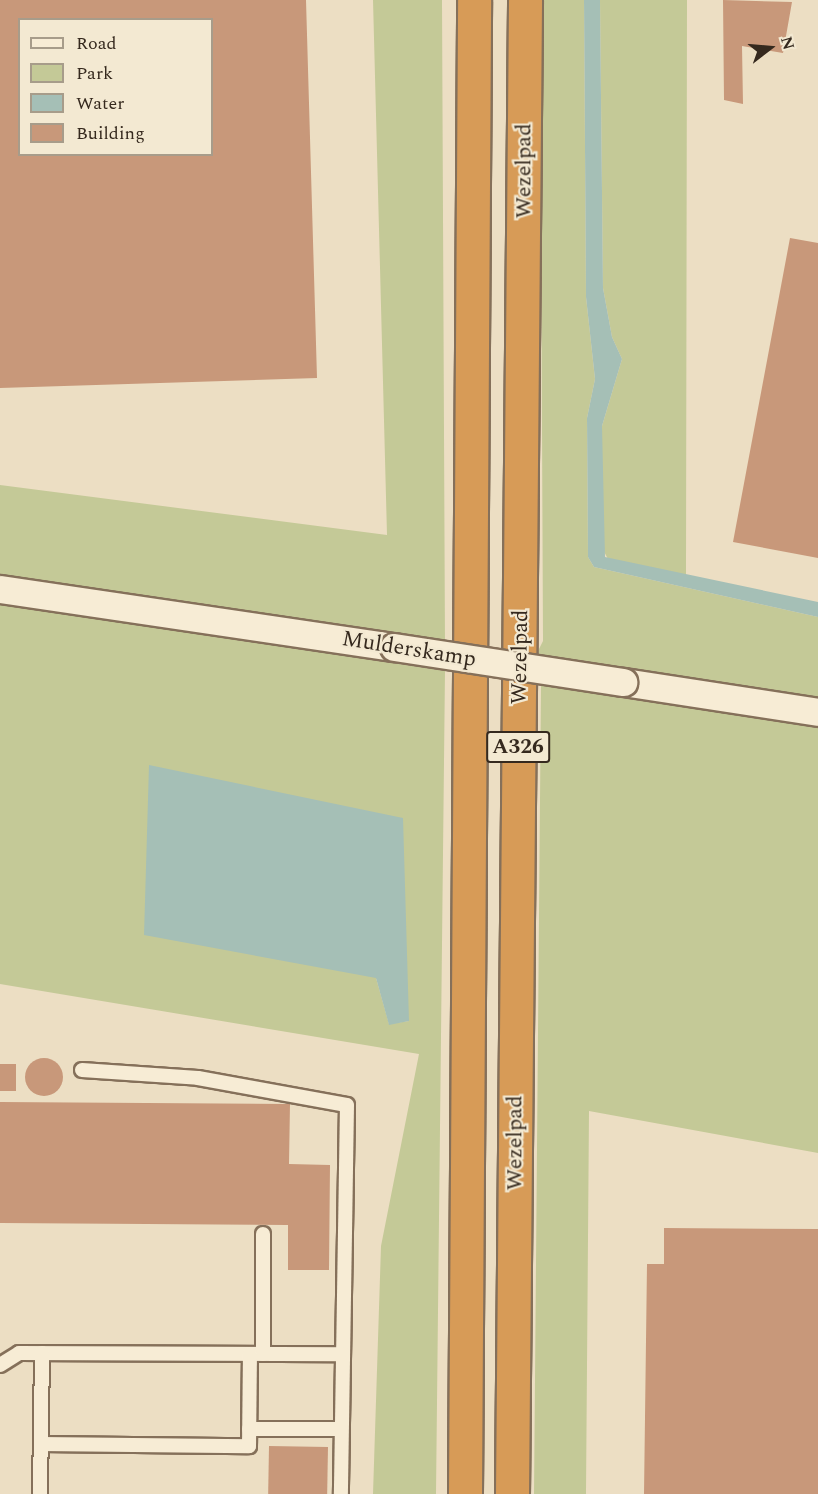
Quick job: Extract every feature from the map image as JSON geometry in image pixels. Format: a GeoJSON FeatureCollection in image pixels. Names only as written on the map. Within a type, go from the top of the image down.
{"type":"FeatureCollection","features":[{"type":"Feature","properties":{"kind":"highway","name":"A326"},"geometry":{"type":"LineString","coordinates":[[465,1494],[474,0]]}},
{"type":"Feature","properties":{"kind":"highway","name":"Wezelpad"},"geometry":{"type":"LineString","coordinates":[[512,1494],[525,0]]}},
{"type":"Feature","properties":{"kind":"street","name":"Mulderskamp"},"geometry":{"type":"LineString","coordinates":[[0,590],[818,712]]}},
{"type":"Feature","properties":{"kind":"lane"},"geometry":{"type":"LineString","coordinates":[[82,1070],[198,1078],[347,1106],[341,1494]]}},
{"type":"Feature","properties":{"kind":"lane"},"geometry":{"type":"LineString","coordinates":[[41,1444],[249,1446],[263,1234]]}},
{"type":"Feature","properties":{"kind":"lane"},"geometry":{"type":"LineString","coordinates":[[0,1365],[19,1353],[343,1354]]}},
{"type":"Feature","properties":{"kind":"lane"},"geometry":{"type":"LineString","coordinates":[[40,1494],[42,1353]]}},
{"type":"Feature","properties":{"kind":"lane"},"geometry":{"type":"LineString","coordinates":[[249,1429],[341,1430]]}},
{"type":"Feature","properties":{"kind":"green space"},"geometry":{"type":"Polygon","coordinates":[[[373,0],[442,0],[445,646],[0,575],[0,485],[387,535],[373,0]]]}},
{"type":"Feature","properties":{"kind":"green space"},"geometry":{"type":"Polygon","coordinates":[[[540,0],[584,0],[586,297],[595,379],[587,418],[588,557],[594,567],[818,617],[818,701],[535,657],[543,641],[540,0]]]}},
{"type":"Feature","properties":{"kind":"green space"},"geometry":{"type":"Polygon","coordinates":[[[600,0],[687,0],[686,576],[608,559],[601,546],[602,426],[622,359],[612,337],[603,288],[600,0]]]}},
{"type":"Feature","properties":{"kind":"green space"},"geometry":{"type":"Polygon","coordinates":[[[0,602],[445,671],[436,1494],[373,1494],[381,1246],[419,1054],[0,984],[0,602]],[[376,978],[389,1024],[409,1021],[376,978]]]}},
{"type":"Feature","properties":{"kind":"green space"},"geometry":{"type":"Polygon","coordinates":[[[541,685],[818,727],[818,1153],[589,1111],[586,1494],[534,1494],[541,685]]]}},
{"type":"Feature","properties":{"kind":"water"},"geometry":{"type":"Polygon","coordinates":[[[584,0],[600,0],[603,288],[612,337],[622,359],[602,426],[605,557],[818,602],[818,617],[594,567],[588,557],[587,418],[595,379],[586,297],[584,0]]]}},
{"type":"Feature","properties":{"kind":"water"},"geometry":{"type":"Polygon","coordinates":[[[149,765],[403,818],[409,1021],[389,1025],[376,978],[144,935],[149,765]]]}},
{"type":"Feature","properties":{"kind":"building"},"geometry":{"type":"Polygon","coordinates":[[[0,0],[306,0],[317,378],[0,388],[0,0]]]}},
{"type":"Feature","properties":{"kind":"building"},"geometry":{"type":"Polygon","coordinates":[[[723,0],[792,2],[783,53],[742,46],[743,104],[724,100],[723,0]]]}},
{"type":"Feature","properties":{"kind":"building"},"geometry":{"type":"Polygon","coordinates":[[[790,238],[818,243],[818,558],[733,542],[790,238]]]}},
{"type":"Feature","properties":{"kind":"building"},"geometry":{"type":"Polygon","coordinates":[[[44,1058],[58,1063],[63,1077],[58,1091],[44,1096],[30,1091],[25,1077],[30,1063],[44,1058]]]}},
{"type":"Feature","properties":{"kind":"building"},"geometry":{"type":"Polygon","coordinates":[[[0,1064],[16,1064],[16,1091],[0,1091],[0,1064]]]}},
{"type":"Feature","properties":{"kind":"building"},"geometry":{"type":"Polygon","coordinates":[[[0,1102],[290,1104],[289,1164],[330,1165],[329,1270],[288,1270],[288,1225],[0,1223],[0,1102]]]}},
{"type":"Feature","properties":{"kind":"building"},"geometry":{"type":"Polygon","coordinates":[[[664,1228],[818,1229],[818,1494],[644,1494],[647,1264],[664,1264],[664,1228]]]}},
{"type":"Feature","properties":{"kind":"building"},"geometry":{"type":"Polygon","coordinates":[[[269,1446],[328,1447],[327,1494],[268,1494],[269,1446]]]}}]}
